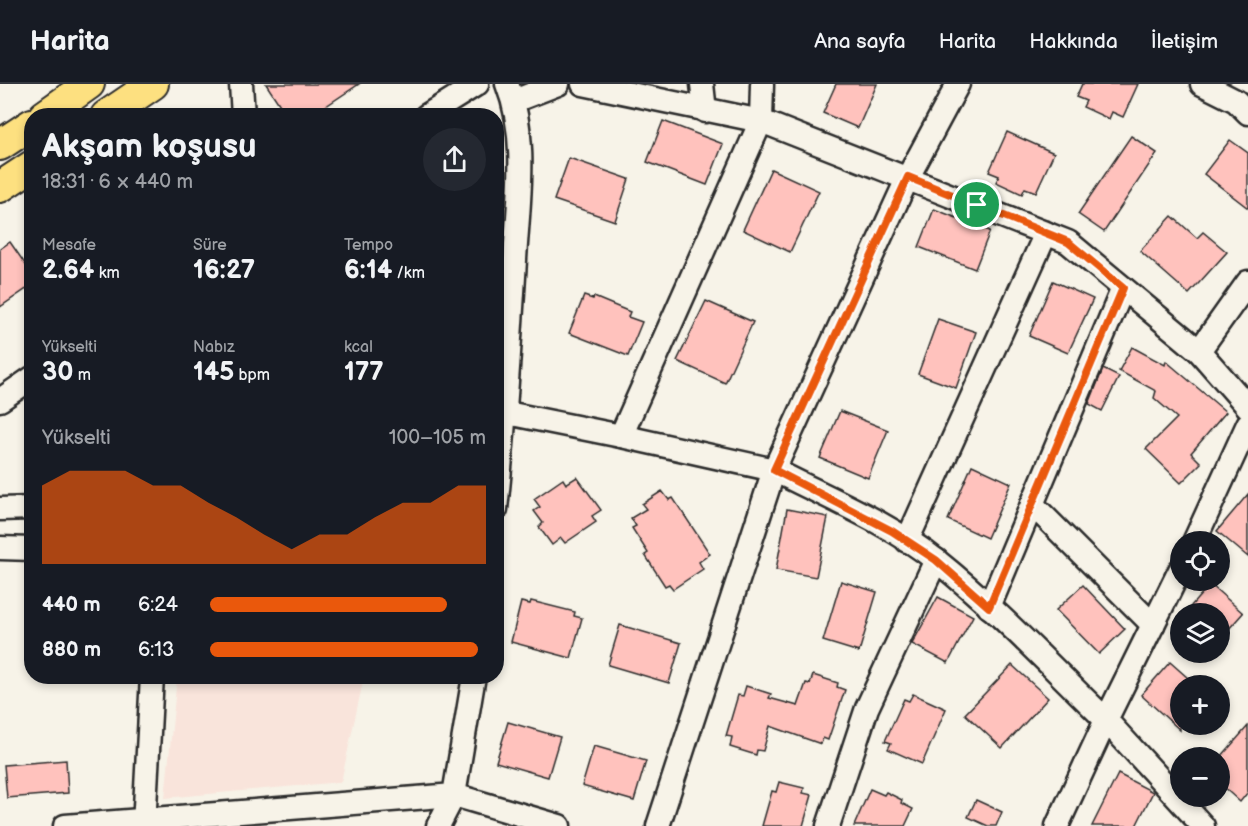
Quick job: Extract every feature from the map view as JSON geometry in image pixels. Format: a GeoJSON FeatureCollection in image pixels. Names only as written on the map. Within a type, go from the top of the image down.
{"type":"FeatureCollection","features":[{"type":"Feature","properties":{"kind":"main road"},"geometry":{"type":"LineString","coordinates":[[54,108],[89,84]]}},
{"type":"Feature","properties":{"kind":"main road"},"geometry":{"type":"LineString","coordinates":[[118,108],[153,84]]}},
{"type":"Feature","properties":{"kind":"main road"},"geometry":{"type":"LineString","coordinates":[[0,146],[24,129]]}},
{"type":"Feature","properties":{"kind":"main road"},"geometry":{"type":"LineString","coordinates":[[0,187],[24,171]]}},
{"type":"Feature","properties":{"kind":"street"},"geometry":{"type":"LineString","coordinates":[[50,108],[70,84]]}},
{"type":"Feature","properties":{"kind":"street"},"geometry":{"type":"LineString","coordinates":[[241,84],[242,108]]}},
{"type":"Feature","properties":{"kind":"street"},"geometry":{"type":"LineString","coordinates":[[439,108],[477,84]]}},
{"type":"Feature","properties":{"kind":"street"},"geometry":{"type":"LineString","coordinates":[[504,439],[507,413],[506,257],[521,148],[511,93],[558,84]]}},
{"type":"Feature","properties":{"kind":"street"},"geometry":{"type":"LineString","coordinates":[[583,84],[761,121],[908,177],[1068,242],[1199,351],[1248,407]]}},
{"type":"Feature","properties":{"kind":"street"},"geometry":{"type":"LineString","coordinates":[[702,84],[705,111]]}},
{"type":"Feature","properties":{"kind":"street"},"geometry":{"type":"LineString","coordinates":[[621,436],[761,121],[762,84]]}},
{"type":"Feature","properties":{"kind":"street"},"geometry":{"type":"LineString","coordinates":[[658,826],[774,470],[908,177],[958,84]]}},
{"type":"Feature","properties":{"kind":"street"},"geometry":{"type":"LineString","coordinates":[[1202,84],[1244,101]]}},
{"type":"Feature","properties":{"kind":"street"},"geometry":{"type":"LineString","coordinates":[[906,541],[1046,233]]}},
{"type":"Feature","properties":{"kind":"street"},"geometry":{"type":"LineString","coordinates":[[1199,351],[1248,282]]}},
{"type":"Feature","properties":{"kind":"street"},"geometry":{"type":"LineString","coordinates":[[989,607],[1123,288]]}},
{"type":"Feature","properties":{"kind":"street"},"geometry":{"type":"LineString","coordinates":[[0,400],[24,384]]}},
{"type":"Feature","properties":{"kind":"street"},"geometry":{"type":"LineString","coordinates":[[507,413],[774,470],[892,531],[936,560],[989,607],[1106,720],[1203,826]]}},
{"type":"Feature","properties":{"kind":"street"},"geometry":{"type":"LineString","coordinates":[[1199,531],[1248,424]]}},
{"type":"Feature","properties":{"kind":"street"},"geometry":{"type":"LineString","coordinates":[[1032,504],[1153,625]]}},
{"type":"Feature","properties":{"kind":"street"},"geometry":{"type":"LineString","coordinates":[[0,509],[24,508]]}},
{"type":"Feature","properties":{"kind":"street"},"geometry":{"type":"LineString","coordinates":[[0,548],[24,549]]}},
{"type":"Feature","properties":{"kind":"street"},"geometry":{"type":"LineString","coordinates":[[828,826],[867,708],[936,560]]}},
{"type":"Feature","properties":{"kind":"street"},"geometry":{"type":"LineString","coordinates":[[1057,826],[1170,590]]}},
{"type":"Feature","properties":{"kind":"street"},"geometry":{"type":"LineString","coordinates":[[145,823],[152,684]]}},
{"type":"Feature","properties":{"kind":"street"},"geometry":{"type":"LineString","coordinates":[[438,826],[454,795],[473,684]]}},
{"type":"Feature","properties":{"kind":"street"},"geometry":{"type":"LineString","coordinates":[[65,826],[145,823],[454,795],[559,826]]}},
{"type":"Feature","properties":{"kind":"shaded area"},"geometry":{"type":"Polygon","coordinates":[[[176,684],[362,684],[341,782],[165,798],[176,684]]]}},
{"type":"Feature","properties":{"kind":"building"},"geometry":{"type":"Polygon","coordinates":[[[266,84],[359,84],[323,108],[282,108],[266,84]]]}},
{"type":"Feature","properties":{"kind":"building"},"geometry":{"type":"Polygon","coordinates":[[[836,84],[877,84],[858,128],[823,113],[836,84]]]}},
{"type":"Feature","properties":{"kind":"building"},"geometry":{"type":"Polygon","coordinates":[[[1082,84],[1138,84],[1123,117],[1112,112],[1109,119],[1083,107],[1086,101],[1076,97],[1082,84]]]}},
{"type":"Feature","properties":{"kind":"building"},"geometry":{"type":"Polygon","coordinates":[[[663,121],[723,144],[707,185],[647,162],[663,121]]]}},
{"type":"Feature","properties":{"kind":"building"},"geometry":{"type":"Polygon","coordinates":[[[1007,132],[1054,153],[1036,192],[1025,188],[1022,194],[996,182],[999,176],[989,172],[1007,132]]]}},
{"type":"Feature","properties":{"kind":"building"},"geometry":{"type":"Polygon","coordinates":[[[1131,136],[1157,153],[1104,232],[1078,214],[1131,136]]]}},
{"type":"Feature","properties":{"kind":"building"},"geometry":{"type":"Polygon","coordinates":[[[1230,140],[1248,153],[1248,208],[1204,174],[1230,140]]]}},
{"type":"Feature","properties":{"kind":"building"},"geometry":{"type":"Polygon","coordinates":[[[569,158],[629,179],[615,221],[554,200],[569,158]]]}},
{"type":"Feature","properties":{"kind":"building"},"geometry":{"type":"Polygon","coordinates":[[[771,169],[819,191],[790,252],[743,230],[771,169]]]}},
{"type":"Feature","properties":{"kind":"building"},"geometry":{"type":"Polygon","coordinates":[[[934,209],[990,231],[975,269],[919,247],[934,209]]]}},
{"type":"Feature","properties":{"kind":"building"},"geometry":{"type":"Polygon","coordinates":[[[1172,216],[1197,238],[1203,232],[1227,252],[1189,294],[1140,251],[1172,216]]]}},
{"type":"Feature","properties":{"kind":"building"},"geometry":{"type":"Polygon","coordinates":[[[10,242],[24,262],[24,290],[0,307],[0,249],[10,242]]]}},
{"type":"Feature","properties":{"kind":"building"},"geometry":{"type":"Polygon","coordinates":[[[1053,281],[1093,299],[1068,353],[1029,336],[1053,281]]]}},
{"type":"Feature","properties":{"kind":"building"},"geometry":{"type":"Polygon","coordinates":[[[584,296],[593,299],[594,297],[630,312],[628,317],[642,322],[628,356],[569,333],[584,296]]]}},
{"type":"Feature","properties":{"kind":"building"},"geometry":{"type":"Polygon","coordinates":[[[706,301],[753,322],[725,383],[677,361],[706,301]]]}},
{"type":"Feature","properties":{"kind":"building"},"geometry":{"type":"Polygon","coordinates":[[[938,319],[976,332],[956,388],[918,374],[938,319]]]}},
{"type":"Feature","properties":{"kind":"building"},"geometry":{"type":"Polygon","coordinates":[[[1132,347],[1165,365],[1166,361],[1226,412],[1191,453],[1201,463],[1181,483],[1146,449],[1177,418],[1154,398],[1156,391],[1119,371],[1132,347]]]}},
{"type":"Feature","properties":{"kind":"building"},"geometry":{"type":"Polygon","coordinates":[[[1103,369],[1119,377],[1102,411],[1089,404],[1103,369]]]}},
{"type":"Feature","properties":{"kind":"building"},"geometry":{"type":"Polygon","coordinates":[[[840,411],[888,430],[868,478],[820,458],[840,411]]]}},
{"type":"Feature","properties":{"kind":"building"},"geometry":{"type":"Polygon","coordinates":[[[972,465],[1011,483],[987,538],[948,520],[972,465]]]}},
{"type":"Feature","properties":{"kind":"building"},"geometry":{"type":"Polygon","coordinates":[[[577,477],[601,510],[592,516],[596,522],[565,543],[561,538],[552,545],[539,527],[543,523],[534,511],[540,507],[534,499],[563,479],[566,484],[577,477]]]}},
{"type":"Feature","properties":{"kind":"building"},"geometry":{"type":"Polygon","coordinates":[[[662,491],[669,500],[673,498],[710,554],[699,562],[703,569],[673,589],[669,584],[665,586],[645,555],[648,553],[632,528],[636,526],[631,518],[646,509],[642,504],[662,491]]]}},
{"type":"Feature","properties":{"kind":"building"},"geometry":{"type":"Polygon","coordinates":[[[1248,494],[1248,557],[1230,542],[1230,531],[1217,531],[1248,494]]]}},
{"type":"Feature","properties":{"kind":"building"},"geometry":{"type":"Polygon","coordinates":[[[787,509],[828,517],[816,577],[776,570],[787,509]]]}},
{"type":"Feature","properties":{"kind":"building"},"geometry":{"type":"Polygon","coordinates":[[[841,581],[877,592],[859,652],[823,641],[841,581]]]}},
{"type":"Feature","properties":{"kind":"building"},"geometry":{"type":"Polygon","coordinates":[[[1083,585],[1125,629],[1099,654],[1056,610],[1083,585]]]}},
{"type":"Feature","properties":{"kind":"building"},"geometry":{"type":"Polygon","coordinates":[[[1204,591],[1218,591],[1243,613],[1230,628],[1230,603],[1194,603],[1204,591]]]}},
{"type":"Feature","properties":{"kind":"building"},"geometry":{"type":"Polygon","coordinates":[[[938,597],[973,616],[948,663],[912,644],[938,597]]]}},
{"type":"Feature","properties":{"kind":"building"},"geometry":{"type":"Polygon","coordinates":[[[531,601],[575,612],[574,616],[582,618],[571,658],[511,642],[521,602],[530,604],[531,601]]]}},
{"type":"Feature","properties":{"kind":"building"},"geometry":{"type":"Polygon","coordinates":[[[620,625],[681,643],[669,683],[608,665],[620,625]]]}},
{"type":"Feature","properties":{"kind":"building"},"geometry":{"type":"Polygon","coordinates":[[[1170,662],[1185,675],[1170,675],[1170,721],[1141,695],[1170,662]]]}},
{"type":"Feature","properties":{"kind":"building"},"geometry":{"type":"Polygon","coordinates":[[[1012,665],[1048,698],[1002,748],[965,714],[1012,665]]]}},
{"type":"Feature","properties":{"kind":"building"},"geometry":{"type":"Polygon","coordinates":[[[813,675],[838,683],[837,687],[845,690],[828,740],[823,738],[821,744],[770,726],[763,751],[757,750],[756,755],[730,747],[732,737],[726,736],[738,695],[743,696],[746,686],[771,694],[769,698],[798,706],[806,683],[810,684],[813,675]]]}},
{"type":"Feature","properties":{"kind":"building"},"geometry":{"type":"Polygon","coordinates":[[[913,694],[946,709],[922,764],[888,749],[891,743],[885,741],[904,699],[909,701],[913,694]]]}},
{"type":"Feature","properties":{"kind":"building"},"geometry":{"type":"Polygon","coordinates":[[[508,722],[560,737],[548,777],[496,762],[508,722]]]}},
{"type":"Feature","properties":{"kind":"building"},"geometry":{"type":"Polygon","coordinates":[[[1248,726],[1248,792],[1240,802],[1230,793],[1230,747],[1248,726]]]}},
{"type":"Feature","properties":{"kind":"building"},"geometry":{"type":"Polygon","coordinates":[[[594,746],[646,761],[634,801],[582,786],[594,746]]]}},
{"type":"Feature","properties":{"kind":"building"},"geometry":{"type":"Polygon","coordinates":[[[66,760],[68,793],[7,798],[4,765],[66,760]]]}},
{"type":"Feature","properties":{"kind":"building"},"geometry":{"type":"Polygon","coordinates":[[[1118,774],[1153,792],[1136,826],[1092,826],[1118,774]]]}},
{"type":"Feature","properties":{"kind":"building"},"geometry":{"type":"Polygon","coordinates":[[[779,782],[804,788],[803,793],[812,795],[803,826],[762,826],[772,791],[776,792],[779,782]]]}},
{"type":"Feature","properties":{"kind":"building"},"geometry":{"type":"Polygon","coordinates":[[[870,789],[884,795],[886,792],[913,809],[905,826],[854,826],[870,789]]]}},
{"type":"Feature","properties":{"kind":"building"},"geometry":{"type":"Polygon","coordinates":[[[976,800],[1002,812],[996,826],[988,826],[968,817],[976,800]]]}},
{"type":"Feature","properties":{"kind":"route"},"geometry":{"type":"LineString","coordinates":[[908,177],[977,205],[1068,242],[1123,288],[989,607],[936,560],[892,531],[774,470],[908,177]]}}]}
